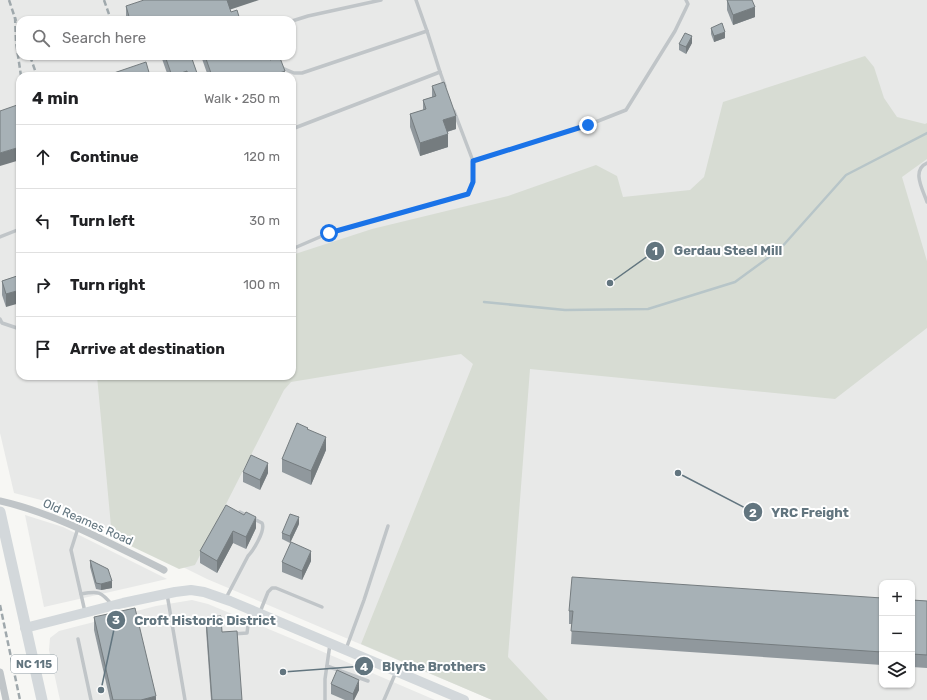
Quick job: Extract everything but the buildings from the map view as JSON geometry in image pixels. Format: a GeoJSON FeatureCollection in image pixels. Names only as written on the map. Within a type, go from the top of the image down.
{"type":"FeatureCollection","features":[{"type":"Feature","properties":{"kind":"main road","name":"NC 115"},"geometry":{"type":"LineString","coordinates":[[0,512],[42,700]]}},
{"type":"Feature","properties":{"kind":"main road"},"geometry":{"type":"LineString","coordinates":[[26,628],[85,612],[167,593],[191,590],[204,592],[255,611],[396,671],[457,699]]}},
{"type":"Feature","properties":{"kind":"street","name":"Old Reames Road"},"geometry":{"type":"LineString","coordinates":[[0,501],[38,512],[78,528],[164,570]]}},
{"type":"Feature","properties":{"kind":"street"},"geometry":{"type":"LineString","coordinates":[[0,672],[6,700]]}},
{"type":"Feature","properties":{"kind":"lane"},"geometry":{"type":"LineString","coordinates":[[296,20],[381,0]]}},
{"type":"Feature","properties":{"kind":"lane"},"geometry":{"type":"LineString","coordinates":[[416,0],[446,87]]}},
{"type":"Feature","properties":{"kind":"lane"},"geometry":{"type":"LineString","coordinates":[[473,161],[588,125],[626,110],[675,31],[688,4],[686,0]]}},
{"type":"Feature","properties":{"kind":"lane"},"geometry":{"type":"LineString","coordinates":[[296,72],[302,73],[427,31]]}},
{"type":"Feature","properties":{"kind":"lane"},"geometry":{"type":"LineString","coordinates":[[275,65],[294,72]]}},
{"type":"Feature","properties":{"kind":"lane"},"geometry":{"type":"LineString","coordinates":[[296,127],[440,72]]}},
{"type":"Feature","properties":{"kind":"lane"},"geometry":{"type":"LineString","coordinates":[[296,246],[329,233],[468,194],[473,182],[473,161],[454,109]]}},
{"type":"Feature","properties":{"kind":"lane"},"geometry":{"type":"LineString","coordinates":[[927,163],[922,165],[918,176],[927,202]]}},
{"type":"Feature","properties":{"kind":"lane"},"geometry":{"type":"LineString","coordinates":[[0,237],[16,231]]}},
{"type":"Feature","properties":{"kind":"lane"},"geometry":{"type":"LineString","coordinates":[[0,319],[2,323],[16,328]]}},
{"type":"Feature","properties":{"kind":"lane"},"geometry":{"type":"LineString","coordinates":[[226,599],[248,556],[252,552],[263,528],[262,522],[240,512]]}},
{"type":"Feature","properties":{"kind":"lane"},"geometry":{"type":"LineString","coordinates":[[345,650],[364,600],[388,526]]}},
{"type":"Feature","properties":{"kind":"lane"},"geometry":{"type":"LineString","coordinates":[[78,528],[71,550],[85,612]]}},
{"type":"Feature","properties":{"kind":"lane"},"geometry":{"type":"LineString","coordinates":[[226,634],[247,634],[255,611],[272,588],[276,588],[322,607]]}},
{"type":"Feature","properties":{"kind":"lane"},"geometry":{"type":"LineString","coordinates":[[81,594],[93,592],[103,594],[112,606]]}},
{"type":"Feature","properties":{"kind":"lane"},"geometry":{"type":"LineString","coordinates":[[167,593],[185,700]]}},
{"type":"Feature","properties":{"kind":"lane"},"geometry":{"type":"LineString","coordinates":[[78,639],[91,700]]}},
{"type":"Feature","properties":{"kind":"lane"},"geometry":{"type":"LineString","coordinates":[[325,700],[325,678],[330,643]]}},
{"type":"Feature","properties":{"kind":"lane"},"geometry":{"type":"LineString","coordinates":[[327,666],[368,681]]}},
{"type":"Feature","properties":{"kind":"lane"},"geometry":{"type":"LineString","coordinates":[[384,700],[396,671]]}},
{"type":"Feature","properties":{"kind":"shaded area"},"geometry":{"type":"Polygon","coordinates":[[[0,0],[927,0],[927,700],[492,700],[207,579],[68,510],[41,500],[14,493],[0,433],[0,0]]]}},
{"type":"Feature","properties":{"kind":"shaded area"},"geometry":{"type":"Polygon","coordinates":[[[865,56],[874,67],[884,98],[897,117],[925,124],[927,123],[927,159],[902,177],[927,261],[927,328],[835,399],[530,369],[508,657],[548,700],[492,700],[361,644],[473,364],[461,354],[291,382],[284,390],[195,565],[179,569],[112,537],[97,380],[296,380],[296,254],[372,229],[508,196],[596,165],[617,176],[623,197],[690,190],[704,177],[723,102],[865,56]]]}},
{"type":"Feature","properties":{"kind":"shaded area"},"geometry":{"type":"Polygon","coordinates":[[[25,515],[63,527],[167,579],[44,607],[25,515]]]}},
{"type":"Feature","properties":{"kind":"shaded area"},"geometry":{"type":"Polygon","coordinates":[[[192,600],[208,604],[435,700],[60,700],[49,650],[50,638],[59,631],[156,606],[192,600]]]}},
{"type":"Feature","properties":{"kind":"waterway"},"geometry":{"type":"LineString","coordinates":[[484,302],[565,310],[648,309],[735,282],[780,249],[846,175],[927,133]]}},
{"type":"Feature","properties":{"kind":"railway"},"geometry":{"type":"LineString","coordinates":[[9,0],[16,21]]}},
{"type":"Feature","properties":{"kind":"railway"},"geometry":{"type":"LineString","coordinates":[[104,0],[110,16]]}},
{"type":"Feature","properties":{"kind":"railway"},"geometry":{"type":"LineString","coordinates":[[15,17],[16,42]]}},
{"type":"Feature","properties":{"kind":"railway"},"geometry":{"type":"LineString","coordinates":[[19,60],[20,72]]}},
{"type":"Feature","properties":{"kind":"railway"},"geometry":{"type":"LineString","coordinates":[[31,60],[36,72]]}},
{"type":"Feature","properties":{"kind":"railway"},"geometry":{"type":"LineString","coordinates":[[0,605],[20,700]]}},
{"type":"Feature","properties":{"kind":"place","name":"Gerdau Steel Mill"},"geometry":{"type":"Point","coordinates":[610,283]}},
{"type":"Feature","properties":{"kind":"place","name":"YRC Freight"},"geometry":{"type":"Point","coordinates":[678,473]}},
{"type":"Feature","properties":{"kind":"place","name":"Blythe Brothers"},"geometry":{"type":"Point","coordinates":[283,672]}},
{"type":"Feature","properties":{"kind":"place","name":"Croft Historic District"},"geometry":{"type":"Point","coordinates":[101,690]}},
{"type":"Feature","properties":{"kind":"route"},"geometry":{"type":"LineString","coordinates":[[329,233],[468,194],[473,182],[473,161],[588,125]]}}]}
